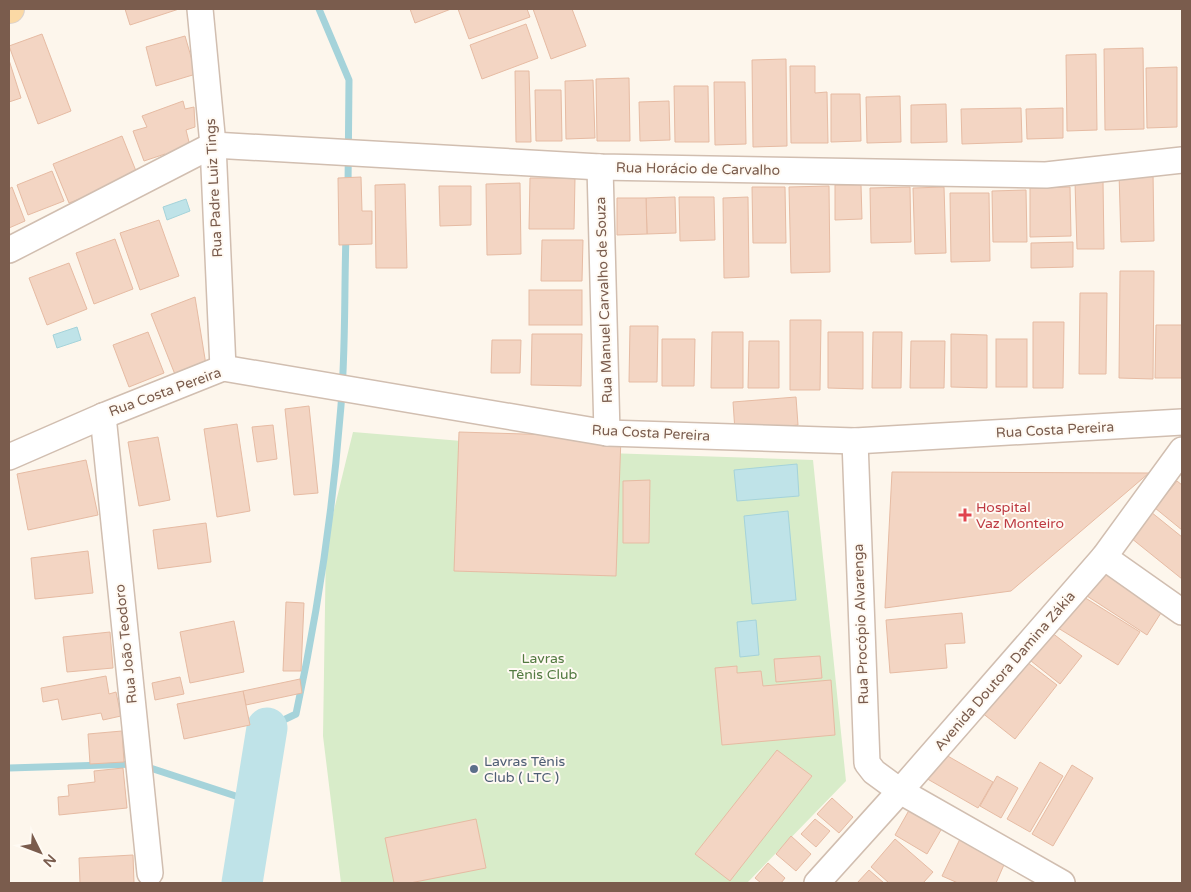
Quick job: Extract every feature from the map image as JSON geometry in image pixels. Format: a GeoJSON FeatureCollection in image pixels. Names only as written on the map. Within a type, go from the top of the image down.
{"type":"FeatureCollection","features":[{"type":"Feature","properties":{"kind":"street","name":"Rua Padre Luiz Tings"},"geometry":{"type":"LineString","coordinates":[[200,9],[213,145],[223,368]]}},
{"type":"Feature","properties":{"kind":"street","name":"Rua Horácio de Carvalho"},"geometry":{"type":"LineString","coordinates":[[213,145],[600,167],[1046,175],[1182,160]]}},
{"type":"Feature","properties":{"kind":"street"},"geometry":{"type":"LineString","coordinates":[[9,250],[213,145]]}},
{"type":"Feature","properties":{"kind":"street","name":"Rua Manuel Carvalho de Souza"},"geometry":{"type":"LineString","coordinates":[[600,167],[607,434]]}},
{"type":"Feature","properties":{"kind":"street","name":"Rua Costa Pereira"},"geometry":{"type":"LineString","coordinates":[[9,457],[103,416],[223,368],[607,434],[855,441],[1182,422]]}},
{"type":"Feature","properties":{"kind":"street","name":"Rua João Teodoro"},"geometry":{"type":"LineString","coordinates":[[103,416],[150,873]]}},
{"type":"Feature","properties":{"kind":"street","name":"Rua Procópio Alvarenga"},"geometry":{"type":"LineString","coordinates":[[855,441],[867,763],[874,772],[900,791],[1026,874],[1062,883]]}},
{"type":"Feature","properties":{"kind":"street","name":"Avenida Doutora Damina Zákia"},"geometry":{"type":"LineString","coordinates":[[817,883],[900,791],[1104,557],[1182,450]]}},
{"type":"Feature","properties":{"kind":"street"},"geometry":{"type":"LineString","coordinates":[[1104,557],[1182,612]]}},
{"type":"Feature","properties":{"kind":"green space","name":"Lavras Tênis Club"},"geometry":{"type":"Polygon","coordinates":[[[353,432],[607,453],[813,460],[846,781],[747,883],[341,883],[323,736],[326,543],[353,432]]]}},
{"type":"Feature","properties":{"kind":"water"},"geometry":{"type":"Polygon","coordinates":[[[186,199],[190,211],[167,220],[163,207],[186,199]]]}},
{"type":"Feature","properties":{"kind":"water"},"geometry":{"type":"Polygon","coordinates":[[[77,327],[81,340],[57,348],[53,335],[77,327]]]}},
{"type":"Feature","properties":{"kind":"water"},"geometry":{"type":"Polygon","coordinates":[[[797,464],[799,496],[737,501],[734,470],[797,464]]]}},
{"type":"Feature","properties":{"kind":"water"},"geometry":{"type":"Polygon","coordinates":[[[788,511],[796,600],[752,604],[744,516],[788,511]]]}},
{"type":"Feature","properties":{"kind":"water"},"geometry":{"type":"Polygon","coordinates":[[[756,620],[759,655],[740,657],[737,622],[756,620]]]}},
{"type":"Feature","properties":{"kind":"building"},"geometry":{"type":"Polygon","coordinates":[[[125,9],[179,9],[130,25],[125,9]]]}},
{"type":"Feature","properties":{"kind":"building"},"geometry":{"type":"Polygon","coordinates":[[[410,9],[451,9],[415,23],[410,9]]]}},
{"type":"Feature","properties":{"kind":"building"},"geometry":{"type":"Polygon","coordinates":[[[458,9],[527,9],[530,17],[469,39],[458,9]]]}},
{"type":"Feature","properties":{"kind":"building"},"geometry":{"type":"Polygon","coordinates":[[[533,9],[572,9],[586,46],[551,59],[533,9]]]}},
{"type":"Feature","properties":{"kind":"building"},"geometry":{"type":"Polygon","coordinates":[[[526,24],[538,58],[482,79],[470,45],[526,24]]]}},
{"type":"Feature","properties":{"kind":"building"},"geometry":{"type":"Polygon","coordinates":[[[42,34],[71,111],[38,124],[9,46],[42,34]]]}},
{"type":"Feature","properties":{"kind":"building"},"geometry":{"type":"Polygon","coordinates":[[[185,36],[196,74],[156,86],[146,47],[185,36]]]}},
{"type":"Feature","properties":{"kind":"building"},"geometry":{"type":"Polygon","coordinates":[[[1143,48],[1144,129],[1105,130],[1104,49],[1143,48]]]}},
{"type":"Feature","properties":{"kind":"building"},"geometry":{"type":"Polygon","coordinates":[[[1096,54],[1097,130],[1067,131],[1066,55],[1096,54]]]}},
{"type":"Feature","properties":{"kind":"building"},"geometry":{"type":"Polygon","coordinates":[[[786,59],[787,146],[753,147],[752,60],[786,59]]]}},
{"type":"Feature","properties":{"kind":"building"},"geometry":{"type":"Polygon","coordinates":[[[9,60],[21,98],[9,102],[9,60]]]}},
{"type":"Feature","properties":{"kind":"building"},"geometry":{"type":"Polygon","coordinates":[[[790,66],[815,66],[815,93],[827,92],[828,143],[791,143],[790,66]]]}},
{"type":"Feature","properties":{"kind":"building"},"geometry":{"type":"Polygon","coordinates":[[[1177,67],[1177,127],[1147,128],[1146,68],[1177,67]]]}},
{"type":"Feature","properties":{"kind":"building"},"geometry":{"type":"Polygon","coordinates":[[[515,71],[529,71],[531,142],[516,142],[515,71]]]}},
{"type":"Feature","properties":{"kind":"building"},"geometry":{"type":"Polygon","coordinates":[[[629,78],[630,141],[597,141],[596,79],[629,78]]]}},
{"type":"Feature","properties":{"kind":"building"},"geometry":{"type":"Polygon","coordinates":[[[593,80],[595,138],[566,139],[565,81],[593,80]]]}},
{"type":"Feature","properties":{"kind":"building"},"geometry":{"type":"Polygon","coordinates":[[[714,82],[745,82],[746,144],[715,145],[714,82]]]}},
{"type":"Feature","properties":{"kind":"building"},"geometry":{"type":"Polygon","coordinates":[[[674,86],[708,86],[709,142],[675,142],[674,86]]]}},
{"type":"Feature","properties":{"kind":"building"},"geometry":{"type":"Polygon","coordinates":[[[535,90],[561,90],[562,141],[536,141],[535,90]]]}},
{"type":"Feature","properties":{"kind":"building"},"geometry":{"type":"Polygon","coordinates":[[[831,94],[860,94],[861,141],[831,142],[831,94]]]}},
{"type":"Feature","properties":{"kind":"building"},"geometry":{"type":"Polygon","coordinates":[[[900,96],[901,142],[867,143],[866,97],[900,96]]]}},
{"type":"Feature","properties":{"kind":"building"},"geometry":{"type":"Polygon","coordinates":[[[183,101],[185,109],[194,107],[195,127],[186,130],[191,150],[169,161],[165,154],[144,161],[133,131],[147,127],[142,116],[183,101]]]}},
{"type":"Feature","properties":{"kind":"building"},"geometry":{"type":"Polygon","coordinates":[[[669,101],[670,140],[640,141],[639,102],[669,101]]]}},
{"type":"Feature","properties":{"kind":"building"},"geometry":{"type":"Polygon","coordinates":[[[946,104],[947,142],[911,143],[911,105],[946,104]]]}},
{"type":"Feature","properties":{"kind":"building"},"geometry":{"type":"Polygon","coordinates":[[[1021,108],[1022,142],[962,144],[961,109],[1021,108]]]}},
{"type":"Feature","properties":{"kind":"building"},"geometry":{"type":"Polygon","coordinates":[[[1063,108],[1063,138],[1027,139],[1026,109],[1063,108]]]}},
{"type":"Feature","properties":{"kind":"building"},"geometry":{"type":"Polygon","coordinates":[[[122,136],[138,176],[69,203],[53,164],[122,136]]]}},
{"type":"Feature","properties":{"kind":"building"},"geometry":{"type":"Polygon","coordinates":[[[52,171],[64,201],[28,215],[17,185],[52,171]]]}},
{"type":"Feature","properties":{"kind":"building"},"geometry":{"type":"Polygon","coordinates":[[[1153,172],[1154,241],[1121,242],[1119,173],[1153,172]]]}},
{"type":"Feature","properties":{"kind":"building"},"geometry":{"type":"Polygon","coordinates":[[[361,177],[362,211],[372,211],[372,244],[339,245],[338,178],[361,177]]]}},
{"type":"Feature","properties":{"kind":"building"},"geometry":{"type":"Polygon","coordinates":[[[530,178],[575,178],[574,229],[529,229],[530,178]]]}},
{"type":"Feature","properties":{"kind":"building"},"geometry":{"type":"Polygon","coordinates":[[[1103,181],[1104,249],[1077,249],[1075,182],[1103,181]]]}},
{"type":"Feature","properties":{"kind":"building"},"geometry":{"type":"Polygon","coordinates":[[[520,183],[521,254],[487,255],[486,184],[520,183]]]}},
{"type":"Feature","properties":{"kind":"building"},"geometry":{"type":"Polygon","coordinates":[[[405,184],[407,268],[376,268],[375,185],[405,184]]]}},
{"type":"Feature","properties":{"kind":"building"},"geometry":{"type":"Polygon","coordinates":[[[835,185],[861,185],[862,219],[835,220],[835,185]]]}},
{"type":"Feature","properties":{"kind":"building"},"geometry":{"type":"Polygon","coordinates":[[[439,186],[471,186],[471,225],[440,226],[439,186]]]}},
{"type":"Feature","properties":{"kind":"building"},"geometry":{"type":"Polygon","coordinates":[[[829,186],[830,272],[791,273],[789,187],[829,186]]]}},
{"type":"Feature","properties":{"kind":"building"},"geometry":{"type":"Polygon","coordinates":[[[12,187],[25,221],[9,228],[9,189],[12,187]]]}},
{"type":"Feature","properties":{"kind":"building"},"geometry":{"type":"Polygon","coordinates":[[[752,187],[785,187],[786,243],[753,243],[752,187]]]}},
{"type":"Feature","properties":{"kind":"building"},"geometry":{"type":"Polygon","coordinates":[[[910,187],[911,242],[871,243],[870,188],[910,187]]]}},
{"type":"Feature","properties":{"kind":"building"},"geometry":{"type":"Polygon","coordinates":[[[944,187],[946,253],[915,254],[913,188],[944,187]]]}},
{"type":"Feature","properties":{"kind":"building"},"geometry":{"type":"Polygon","coordinates":[[[1070,187],[1071,236],[1030,237],[1030,188],[1070,187]]]}},
{"type":"Feature","properties":{"kind":"building"},"geometry":{"type":"Polygon","coordinates":[[[1026,190],[1027,242],[993,242],[992,191],[1026,190]]]}},
{"type":"Feature","properties":{"kind":"building"},"geometry":{"type":"Polygon","coordinates":[[[950,193],[989,193],[990,261],[951,262],[950,193]]]}},
{"type":"Feature","properties":{"kind":"building"},"geometry":{"type":"Polygon","coordinates":[[[675,197],[676,233],[647,234],[646,198],[675,197]]]}},
{"type":"Feature","properties":{"kind":"building"},"geometry":{"type":"Polygon","coordinates":[[[679,197],[714,197],[715,240],[680,241],[679,197]]]}},
{"type":"Feature","properties":{"kind":"building"},"geometry":{"type":"Polygon","coordinates":[[[748,197],[749,277],[724,278],[723,198],[748,197]]]}},
{"type":"Feature","properties":{"kind":"building"},"geometry":{"type":"Polygon","coordinates":[[[617,198],[646,198],[647,234],[617,235],[617,198]]]}},
{"type":"Feature","properties":{"kind":"building"},"geometry":{"type":"Polygon","coordinates":[[[159,220],[179,276],[140,290],[120,233],[159,220]]]}},
{"type":"Feature","properties":{"kind":"building"},"geometry":{"type":"Polygon","coordinates":[[[115,239],[133,289],[94,304],[76,253],[115,239]]]}},
{"type":"Feature","properties":{"kind":"building"},"geometry":{"type":"Polygon","coordinates":[[[542,240],[583,240],[582,281],[541,281],[542,240]]]}},
{"type":"Feature","properties":{"kind":"building"},"geometry":{"type":"Polygon","coordinates":[[[1073,242],[1073,267],[1031,268],[1031,243],[1073,242]]]}},
{"type":"Feature","properties":{"kind":"building"},"geometry":{"type":"Polygon","coordinates":[[[69,263],[87,309],[47,325],[29,278],[69,263]]]}},
{"type":"Feature","properties":{"kind":"building"},"geometry":{"type":"Polygon","coordinates":[[[1120,271],[1154,271],[1153,379],[1119,378],[1120,271]]]}},
{"type":"Feature","properties":{"kind":"building"},"geometry":{"type":"Polygon","coordinates":[[[529,290],[582,290],[582,325],[529,325],[529,290]]]}},
{"type":"Feature","properties":{"kind":"building"},"geometry":{"type":"Polygon","coordinates":[[[1080,293],[1107,293],[1106,374],[1079,374],[1080,293]]]}},
{"type":"Feature","properties":{"kind":"building"},"geometry":{"type":"Polygon","coordinates":[[[195,297],[206,365],[176,377],[151,314],[195,297]]]}},
{"type":"Feature","properties":{"kind":"building"},"geometry":{"type":"Polygon","coordinates":[[[790,320],[821,320],[820,390],[790,390],[790,320]]]}},
{"type":"Feature","properties":{"kind":"building"},"geometry":{"type":"Polygon","coordinates":[[[1033,322],[1064,322],[1063,388],[1033,388],[1033,322]]]}},
{"type":"Feature","properties":{"kind":"building"},"geometry":{"type":"Polygon","coordinates":[[[1156,325],[1182,325],[1182,378],[1155,378],[1156,325]]]}},
{"type":"Feature","properties":{"kind":"building"},"geometry":{"type":"Polygon","coordinates":[[[630,326],[658,326],[657,382],[629,382],[630,326]]]}},
{"type":"Feature","properties":{"kind":"building"},"geometry":{"type":"Polygon","coordinates":[[[148,332],[164,373],[129,387],[113,345],[148,332]]]}},
{"type":"Feature","properties":{"kind":"building"},"geometry":{"type":"Polygon","coordinates":[[[712,332],[743,332],[743,388],[711,388],[712,332]]]}},
{"type":"Feature","properties":{"kind":"building"},"geometry":{"type":"Polygon","coordinates":[[[828,332],[863,332],[863,389],[828,388],[828,332]]]}},
{"type":"Feature","properties":{"kind":"building"},"geometry":{"type":"Polygon","coordinates":[[[873,332],[902,332],[901,388],[872,388],[873,332]]]}},
{"type":"Feature","properties":{"kind":"building"},"geometry":{"type":"Polygon","coordinates":[[[532,334],[582,334],[581,386],[531,385],[532,334]]]}},
{"type":"Feature","properties":{"kind":"building"},"geometry":{"type":"Polygon","coordinates":[[[951,334],[987,335],[987,388],[951,387],[951,334]]]}},
{"type":"Feature","properties":{"kind":"building"},"geometry":{"type":"Polygon","coordinates":[[[662,339],[695,339],[694,386],[662,386],[662,339]]]}},
{"type":"Feature","properties":{"kind":"building"},"geometry":{"type":"Polygon","coordinates":[[[996,339],[1027,339],[1027,387],[996,387],[996,339]]]}},
{"type":"Feature","properties":{"kind":"building"},"geometry":{"type":"Polygon","coordinates":[[[492,340],[521,340],[520,373],[491,373],[492,340]]]}},
{"type":"Feature","properties":{"kind":"building"},"geometry":{"type":"Polygon","coordinates":[[[749,341],[779,341],[779,388],[748,388],[749,341]]]}},
{"type":"Feature","properties":{"kind":"building"},"geometry":{"type":"Polygon","coordinates":[[[911,341],[945,341],[944,388],[910,388],[911,341]]]}},
{"type":"Feature","properties":{"kind":"building"},"geometry":{"type":"Polygon","coordinates":[[[796,397],[798,425],[735,431],[733,402],[796,397]]]}},
{"type":"Feature","properties":{"kind":"building"},"geometry":{"type":"Polygon","coordinates":[[[309,406],[318,493],[294,495],[285,409],[309,406]]]}},
{"type":"Feature","properties":{"kind":"building"},"geometry":{"type":"Polygon","coordinates":[[[237,424],[250,511],[217,517],[204,429],[237,424]]]}},
{"type":"Feature","properties":{"kind":"building"},"geometry":{"type":"Polygon","coordinates":[[[273,425],[277,459],[257,462],[252,427],[273,425]]]}},
{"type":"Feature","properties":{"kind":"building"},"geometry":{"type":"Polygon","coordinates":[[[459,432],[621,437],[616,576],[454,571],[459,432]]]}},
{"type":"Feature","properties":{"kind":"building"},"geometry":{"type":"Polygon","coordinates":[[[158,437],[170,500],[139,506],[128,442],[158,437]]]}},
{"type":"Feature","properties":{"kind":"building"},"geometry":{"type":"Polygon","coordinates":[[[86,460],[98,515],[28,530],[17,474],[86,460]]]}},
{"type":"Feature","properties":{"kind":"building"},"geometry":{"type":"Polygon","coordinates":[[[892,472],[1149,473],[1011,591],[885,608],[892,472]]]}},
{"type":"Feature","properties":{"kind":"building"},"geometry":{"type":"Polygon","coordinates":[[[650,480],[649,543],[623,543],[623,481],[650,480]]]}},
{"type":"Feature","properties":{"kind":"building"},"geometry":{"type":"Polygon","coordinates":[[[1177,481],[1182,485],[1182,530],[1155,508],[1177,481]]]}},
{"type":"Feature","properties":{"kind":"building"},"geometry":{"type":"Polygon","coordinates":[[[1151,512],[1182,537],[1182,579],[1131,538],[1151,512]]]}},
{"type":"Feature","properties":{"kind":"building"},"geometry":{"type":"Polygon","coordinates":[[[206,523],[211,562],[158,569],[153,530],[206,523]]]}},
{"type":"Feature","properties":{"kind":"building"},"geometry":{"type":"Polygon","coordinates":[[[88,551],[93,593],[35,599],[31,558],[88,551]]]}},
{"type":"Feature","properties":{"kind":"building"},"geometry":{"type":"Polygon","coordinates":[[[1105,567],[1166,605],[1147,635],[1087,596],[1105,567]]]}},
{"type":"Feature","properties":{"kind":"building"},"geometry":{"type":"Polygon","coordinates":[[[1079,594],[1140,632],[1118,665],[1058,628],[1079,594]]]}},
{"type":"Feature","properties":{"kind":"building"},"geometry":{"type":"Polygon","coordinates":[[[286,602],[304,603],[301,671],[283,671],[286,602]]]}},
{"type":"Feature","properties":{"kind":"building"},"geometry":{"type":"Polygon","coordinates":[[[962,613],[965,643],[945,644],[947,668],[890,673],[886,620],[962,613]]]}},
{"type":"Feature","properties":{"kind":"building"},"geometry":{"type":"Polygon","coordinates":[[[234,621],[244,672],[190,683],[180,632],[234,621]]]}},
{"type":"Feature","properties":{"kind":"building"},"geometry":{"type":"Polygon","coordinates":[[[1047,629],[1082,656],[1060,684],[1026,657],[1047,629]]]}},
{"type":"Feature","properties":{"kind":"building"},"geometry":{"type":"Polygon","coordinates":[[[110,632],[113,668],[67,672],[63,637],[110,632]]]}},
{"type":"Feature","properties":{"kind":"building"},"geometry":{"type":"Polygon","coordinates":[[[820,656],[822,678],[776,682],[774,659],[820,656]]]}},
{"type":"Feature","properties":{"kind":"building"},"geometry":{"type":"Polygon","coordinates":[[[1023,659],[1057,685],[1015,739],[981,712],[1023,659]]]}},
{"type":"Feature","properties":{"kind":"building"},"geometry":{"type":"Polygon","coordinates":[[[737,666],[737,673],[761,671],[763,686],[831,680],[835,735],[722,745],[715,668],[737,666]]]}},
{"type":"Feature","properties":{"kind":"building"},"geometry":{"type":"Polygon","coordinates":[[[106,676],[109,694],[116,692],[121,716],[103,720],[101,713],[62,720],[58,699],[43,702],[41,688],[106,676]]]}},
{"type":"Feature","properties":{"kind":"building"},"geometry":{"type":"Polygon","coordinates":[[[180,677],[184,694],[155,700],[152,683],[180,677]]]}},
{"type":"Feature","properties":{"kind":"building"},"geometry":{"type":"Polygon","coordinates":[[[300,679],[302,693],[246,705],[243,691],[300,679]]]}},
{"type":"Feature","properties":{"kind":"building"},"geometry":{"type":"Polygon","coordinates":[[[243,691],[250,725],[184,739],[177,704],[243,691]]]}},
{"type":"Feature","properties":{"kind":"building"},"geometry":{"type":"Polygon","coordinates":[[[122,731],[124,762],[90,764],[88,734],[122,731]]]}},
{"type":"Feature","properties":{"kind":"building"},"geometry":{"type":"Polygon","coordinates":[[[777,750],[812,776],[730,881],[695,854],[777,750]]]}},
{"type":"Feature","properties":{"kind":"building"},"geometry":{"type":"Polygon","coordinates":[[[939,751],[993,782],[978,808],[924,777],[939,751]]]}},
{"type":"Feature","properties":{"kind":"building"},"geometry":{"type":"Polygon","coordinates":[[[1040,762],[1063,776],[1030,832],[1007,819],[1040,762]]]}},
{"type":"Feature","properties":{"kind":"building"},"geometry":{"type":"Polygon","coordinates":[[[1072,765],[1093,778],[1053,846],[1032,834],[1072,765]]]}},
{"type":"Feature","properties":{"kind":"building"},"geometry":{"type":"Polygon","coordinates":[[[123,768],[127,808],[59,815],[58,797],[69,796],[68,785],[95,782],[94,771],[123,768]]]}},
{"type":"Feature","properties":{"kind":"building"},"geometry":{"type":"Polygon","coordinates":[[[997,776],[1018,788],[1001,818],[980,806],[997,776]]]}},
{"type":"Feature","properties":{"kind":"building"},"geometry":{"type":"Polygon","coordinates":[[[832,798],[853,817],[839,833],[817,814],[832,798]]]}},
{"type":"Feature","properties":{"kind":"building"},"geometry":{"type":"Polygon","coordinates":[[[912,805],[945,823],[927,854],[895,835],[912,805]]]}},
{"type":"Feature","properties":{"kind":"building"},"geometry":{"type":"Polygon","coordinates":[[[476,819],[486,868],[410,883],[394,883],[385,838],[476,819]]]}},
{"type":"Feature","properties":{"kind":"building"},"geometry":{"type":"Polygon","coordinates":[[[815,819],[830,831],[816,847],[801,834],[815,819]]]}},
{"type":"Feature","properties":{"kind":"building"},"geometry":{"type":"Polygon","coordinates":[[[791,836],[811,854],[796,871],[776,854],[791,836]]]}},
{"type":"Feature","properties":{"kind":"building"},"geometry":{"type":"Polygon","coordinates":[[[895,839],[933,872],[923,883],[889,883],[871,867],[895,839]]]}},
{"type":"Feature","properties":{"kind":"building"},"geometry":{"type":"Polygon","coordinates":[[[960,839],[1006,860],[996,883],[958,883],[942,876],[960,839]]]}},
{"type":"Feature","properties":{"kind":"building"},"geometry":{"type":"Polygon","coordinates":[[[133,855],[134,883],[80,883],[79,858],[133,855]]]}},
{"type":"Feature","properties":{"kind":"building"},"geometry":{"type":"Polygon","coordinates":[[[768,863],[785,878],[781,883],[761,883],[755,878],[768,863]]]}},
{"type":"Feature","properties":{"kind":"building"},"geometry":{"type":"Polygon","coordinates":[[[869,870],[884,883],[857,883],[869,870]]]}},
{"type":"Feature","properties":{"kind":"waterway"},"geometry":{"type":"LineString","coordinates":[[319,9],[349,80],[348,187]]}},
{"type":"Feature","properties":{"kind":"waterway"},"geometry":{"type":"LineString","coordinates":[[267,728],[296,714],[317,603],[333,492],[342,394],[346,235]]}},
{"type":"Feature","properties":{"kind":"waterway"},"geometry":{"type":"LineString","coordinates":[[242,883],[267,728]]}},
{"type":"Feature","properties":{"kind":"waterway"},"geometry":{"type":"LineString","coordinates":[[9,768],[138,764],[254,802]]}},
{"type":"Feature","properties":{"kind":"place","name":"Hospital Vaz Monteiro"},"geometry":{"type":"Point","coordinates":[965,515]}},
{"type":"Feature","properties":{"kind":"place","name":"Lavras Tênis Club ( LTC )"},"geometry":{"type":"Point","coordinates":[474,769]}}]}
